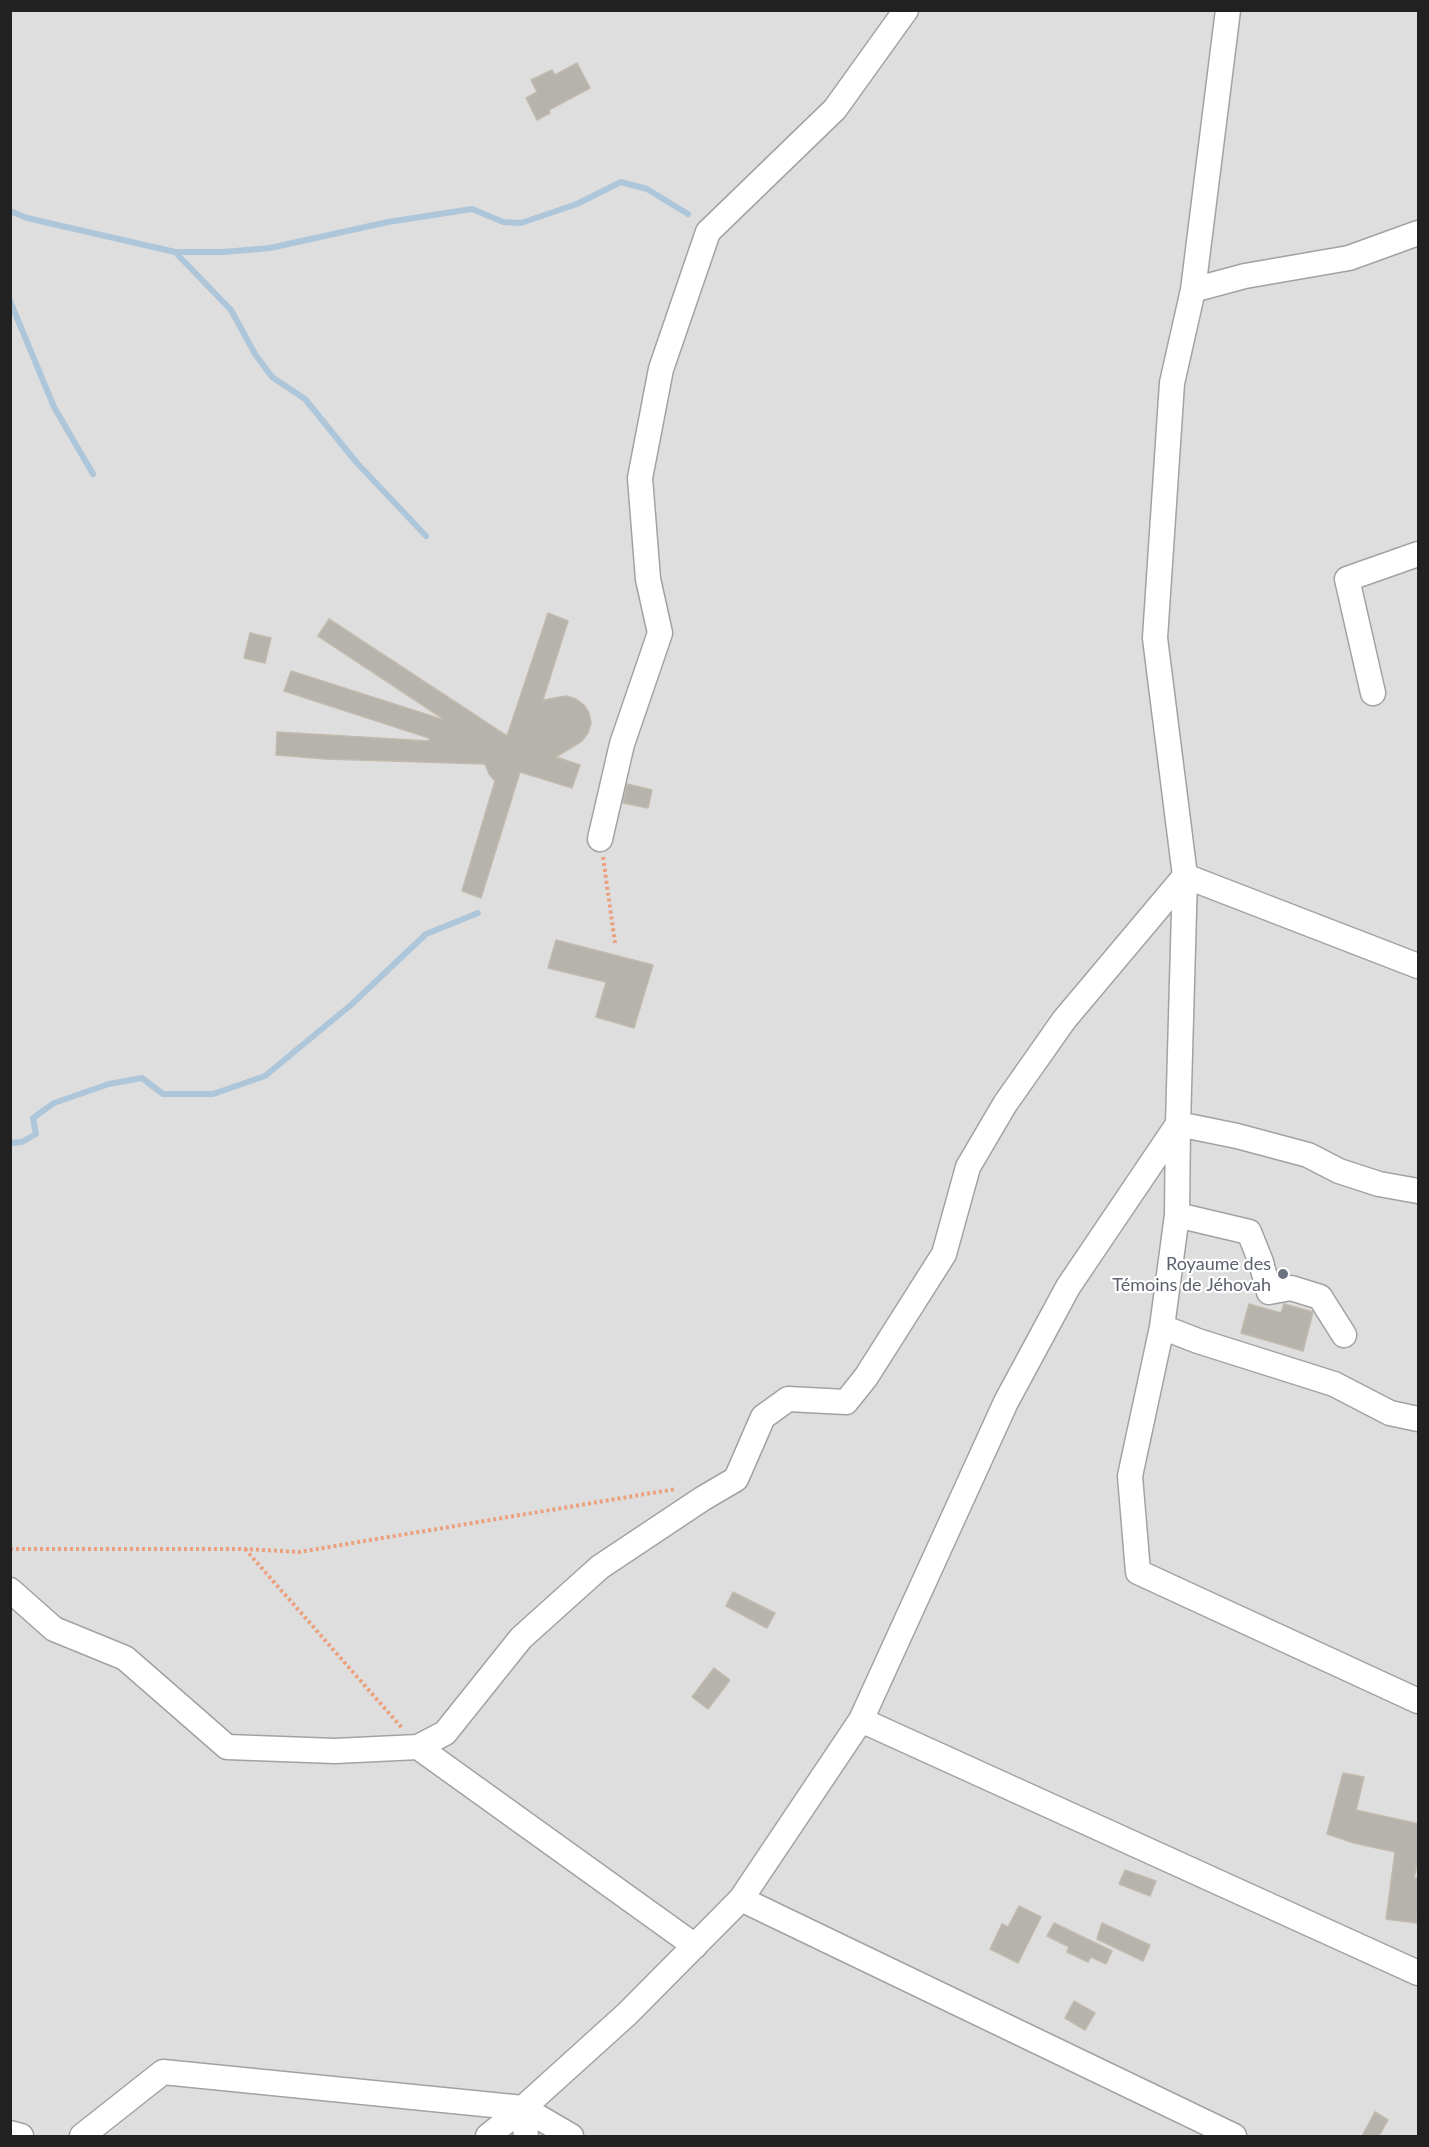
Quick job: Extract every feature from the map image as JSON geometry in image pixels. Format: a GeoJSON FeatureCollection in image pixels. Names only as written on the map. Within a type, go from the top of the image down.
{"type":"FeatureCollection","features":[{"type":"Feature","properties":{"kind":"street"},"geometry":{"type":"LineString","coordinates":[[600,839],[622,744],[660,633],[648,579],[640,478],[661,369],[708,232],[835,110],[906,10]]}},
{"type":"Feature","properties":{"kind":"street"},"geometry":{"type":"LineString","coordinates":[[1228,10],[1193,290],[1172,383],[1155,638],[1185,876],[1177,1215],[1162,1327],[1130,1476],[1138,1572],[1419,1701]]}},
{"type":"Feature","properties":{"kind":"street"},"geometry":{"type":"LineString","coordinates":[[1193,290],[1245,276],[1349,258],[1419,233]]}},
{"type":"Feature","properties":{"kind":"street"},"geometry":{"type":"LineString","coordinates":[[1373,693],[1347,579],[1419,554]]}},
{"type":"Feature","properties":{"kind":"street"},"geometry":{"type":"LineString","coordinates":[[1185,876],[1419,966]]}},
{"type":"Feature","properties":{"kind":"street"},"geometry":{"type":"LineString","coordinates":[[10,1590],[54,1629],[125,1658],[227,1747],[334,1751],[418,1747],[444,1733],[521,1638],[600,1567],[736,1479],[763,1417],[788,1399],[846,1401],[866,1377],[944,1254],[968,1167],[1005,1104],[1064,1020],[1185,876]]}},
{"type":"Feature","properties":{"kind":"street"},"geometry":{"type":"LineString","coordinates":[[1178,1124],[1237,1136],[1308,1155],[1339,1171],[1379,1185],[1419,1191]]}},
{"type":"Feature","properties":{"kind":"street"},"geometry":{"type":"LineString","coordinates":[[488,2136],[523,2109],[627,2013],[741,1899],[861,1720],[1006,1402],[1068,1287],[1178,1124]]}},
{"type":"Feature","properties":{"kind":"street"},"geometry":{"type":"LineString","coordinates":[[1177,1215],[1249,1232],[1261,1262],[1269,1292],[1291,1288],[1320,1297],[1344,1335]]}},
{"type":"Feature","properties":{"kind":"street"},"geometry":{"type":"LineString","coordinates":[[1162,1327],[1198,1341],[1334,1384],[1390,1413],[1419,1419]]}},
{"type":"Feature","properties":{"kind":"street"},"geometry":{"type":"LineString","coordinates":[[861,1720],[1419,1973]]}},
{"type":"Feature","properties":{"kind":"street"},"geometry":{"type":"LineString","coordinates":[[418,1747],[695,1946]]}},
{"type":"Feature","properties":{"kind":"street"},"geometry":{"type":"LineString","coordinates":[[741,1899],[1234,2136]]}},
{"type":"Feature","properties":{"kind":"street"},"geometry":{"type":"LineString","coordinates":[[82,2136],[163,2072],[523,2109],[571,2136]]}},
{"type":"Feature","properties":{"kind":"street"},"geometry":{"type":"LineString","coordinates":[[523,2109],[526,2136]]}},
{"type":"Feature","properties":{"kind":"street"},"geometry":{"type":"LineString","coordinates":[[10,2133],[21,2136]]}},
{"type":"Feature","properties":{"kind":"path"},"geometry":{"type":"LineString","coordinates":[[600,839],[615,943]]}},
{"type":"Feature","properties":{"kind":"path"},"geometry":{"type":"LineString","coordinates":[[10,1549],[245,1549],[299,1552],[677,1488]]}},
{"type":"Feature","properties":{"kind":"path"},"geometry":{"type":"LineString","coordinates":[[245,1549],[418,1747]]}},
{"type":"Feature","properties":{"kind":"shaded area"},"geometry":{"type":"Polygon","coordinates":[[[11,11],[1418,11],[1418,2136],[11,2136],[11,11]]]}},
{"type":"Feature","properties":{"kind":"building"},"geometry":{"type":"Polygon","coordinates":[[[577,63],[590,88],[549,110],[550,113],[537,120],[526,98],[537,92],[531,80],[552,70],[555,75],[577,63]]]}},
{"type":"Feature","properties":{"kind":"building"},"geometry":{"type":"Polygon","coordinates":[[[548,613],[568,621],[543,700],[566,696],[576,699],[589,713],[591,723],[582,741],[556,757],[580,765],[572,788],[520,772],[481,898],[462,891],[495,781],[485,764],[326,759],[276,755],[277,732],[429,741],[429,738],[284,691],[291,671],[442,718],[318,636],[329,619],[507,736],[548,613]]]}},
{"type":"Feature","properties":{"kind":"building"},"geometry":{"type":"Polygon","coordinates":[[[250,633],[271,638],[265,663],[244,658],[250,633]]]}},
{"type":"Feature","properties":{"kind":"building"},"geometry":{"type":"Polygon","coordinates":[[[627,784],[652,790],[648,808],[623,803],[627,784]]]}},
{"type":"Feature","properties":{"kind":"building"},"geometry":{"type":"Polygon","coordinates":[[[556,940],[653,965],[634,1028],[596,1017],[606,982],[548,968],[556,940]]]}},
{"type":"Feature","properties":{"kind":"building"},"geometry":{"type":"Polygon","coordinates":[[[1249,1304],[1281,1313],[1284,1304],[1313,1312],[1303,1351],[1241,1333],[1249,1304]]]}},
{"type":"Feature","properties":{"kind":"building"},"geometry":{"type":"Polygon","coordinates":[[[733,1592],[775,1613],[767,1628],[726,1606],[733,1592]]]}},
{"type":"Feature","properties":{"kind":"building"},"geometry":{"type":"Polygon","coordinates":[[[714,1668],[730,1680],[708,1709],[692,1697],[714,1668]]]}},
{"type":"Feature","properties":{"kind":"building"},"geometry":{"type":"Polygon","coordinates":[[[1343,1773],[1364,1777],[1356,1810],[1419,1824],[1419,1857],[1414,1878],[1419,1878],[1417,1923],[1386,1919],[1395,1852],[1327,1834],[1343,1773]]]}},
{"type":"Feature","properties":{"kind":"building"},"geometry":{"type":"Polygon","coordinates":[[[1125,1870],[1156,1881],[1150,1896],[1119,1884],[1125,1870]]]}},
{"type":"Feature","properties":{"kind":"building"},"geometry":{"type":"Polygon","coordinates":[[[1019,1906],[1041,1917],[1018,1963],[990,1949],[1002,1924],[1008,1927],[1019,1906]]]}},
{"type":"Feature","properties":{"kind":"building"},"geometry":{"type":"Polygon","coordinates":[[[1054,1923],[1112,1951],[1106,1964],[1091,1957],[1088,1962],[1067,1952],[1069,1947],[1047,1936],[1054,1923]]]}},
{"type":"Feature","properties":{"kind":"building"},"geometry":{"type":"Polygon","coordinates":[[[1102,1923],[1150,1945],[1143,1961],[1097,1939],[1102,1923]]]}},
{"type":"Feature","properties":{"kind":"building"},"geometry":{"type":"Polygon","coordinates":[[[1074,2001],[1095,2013],[1085,2030],[1065,2018],[1074,2001]]]}},
{"type":"Feature","properties":{"kind":"building"},"geometry":{"type":"Polygon","coordinates":[[[1375,2112],[1388,2120],[1379,2136],[1362,2136],[1375,2112]]]}},
{"type":"Feature","properties":{"kind":"waterway"},"geometry":{"type":"LineString","coordinates":[[10,211],[27,218],[175,252],[223,252],[270,248],[388,222],[472,209],[503,222],[521,223],[577,204],[621,182],[647,189],[688,214]]}},
{"type":"Feature","properties":{"kind":"waterway"},"geometry":{"type":"LineString","coordinates":[[175,252],[231,310],[255,354],[272,377],[305,399],[357,463],[426,536]]}},
{"type":"Feature","properties":{"kind":"waterway"},"geometry":{"type":"LineString","coordinates":[[10,301],[54,407],[93,474]]}},
{"type":"Feature","properties":{"kind":"waterway"},"geometry":{"type":"LineString","coordinates":[[10,1143],[22,1142],[36,1134],[33,1118],[54,1103],[109,1084],[142,1078],[163,1094],[213,1094],[265,1076],[352,1004],[426,934],[478,913]]}},
{"type":"Feature","properties":{"kind":"place","name":"Royaume des Témoins de Jéhovah"},"geometry":{"type":"Point","coordinates":[1283,1274]}}]}
